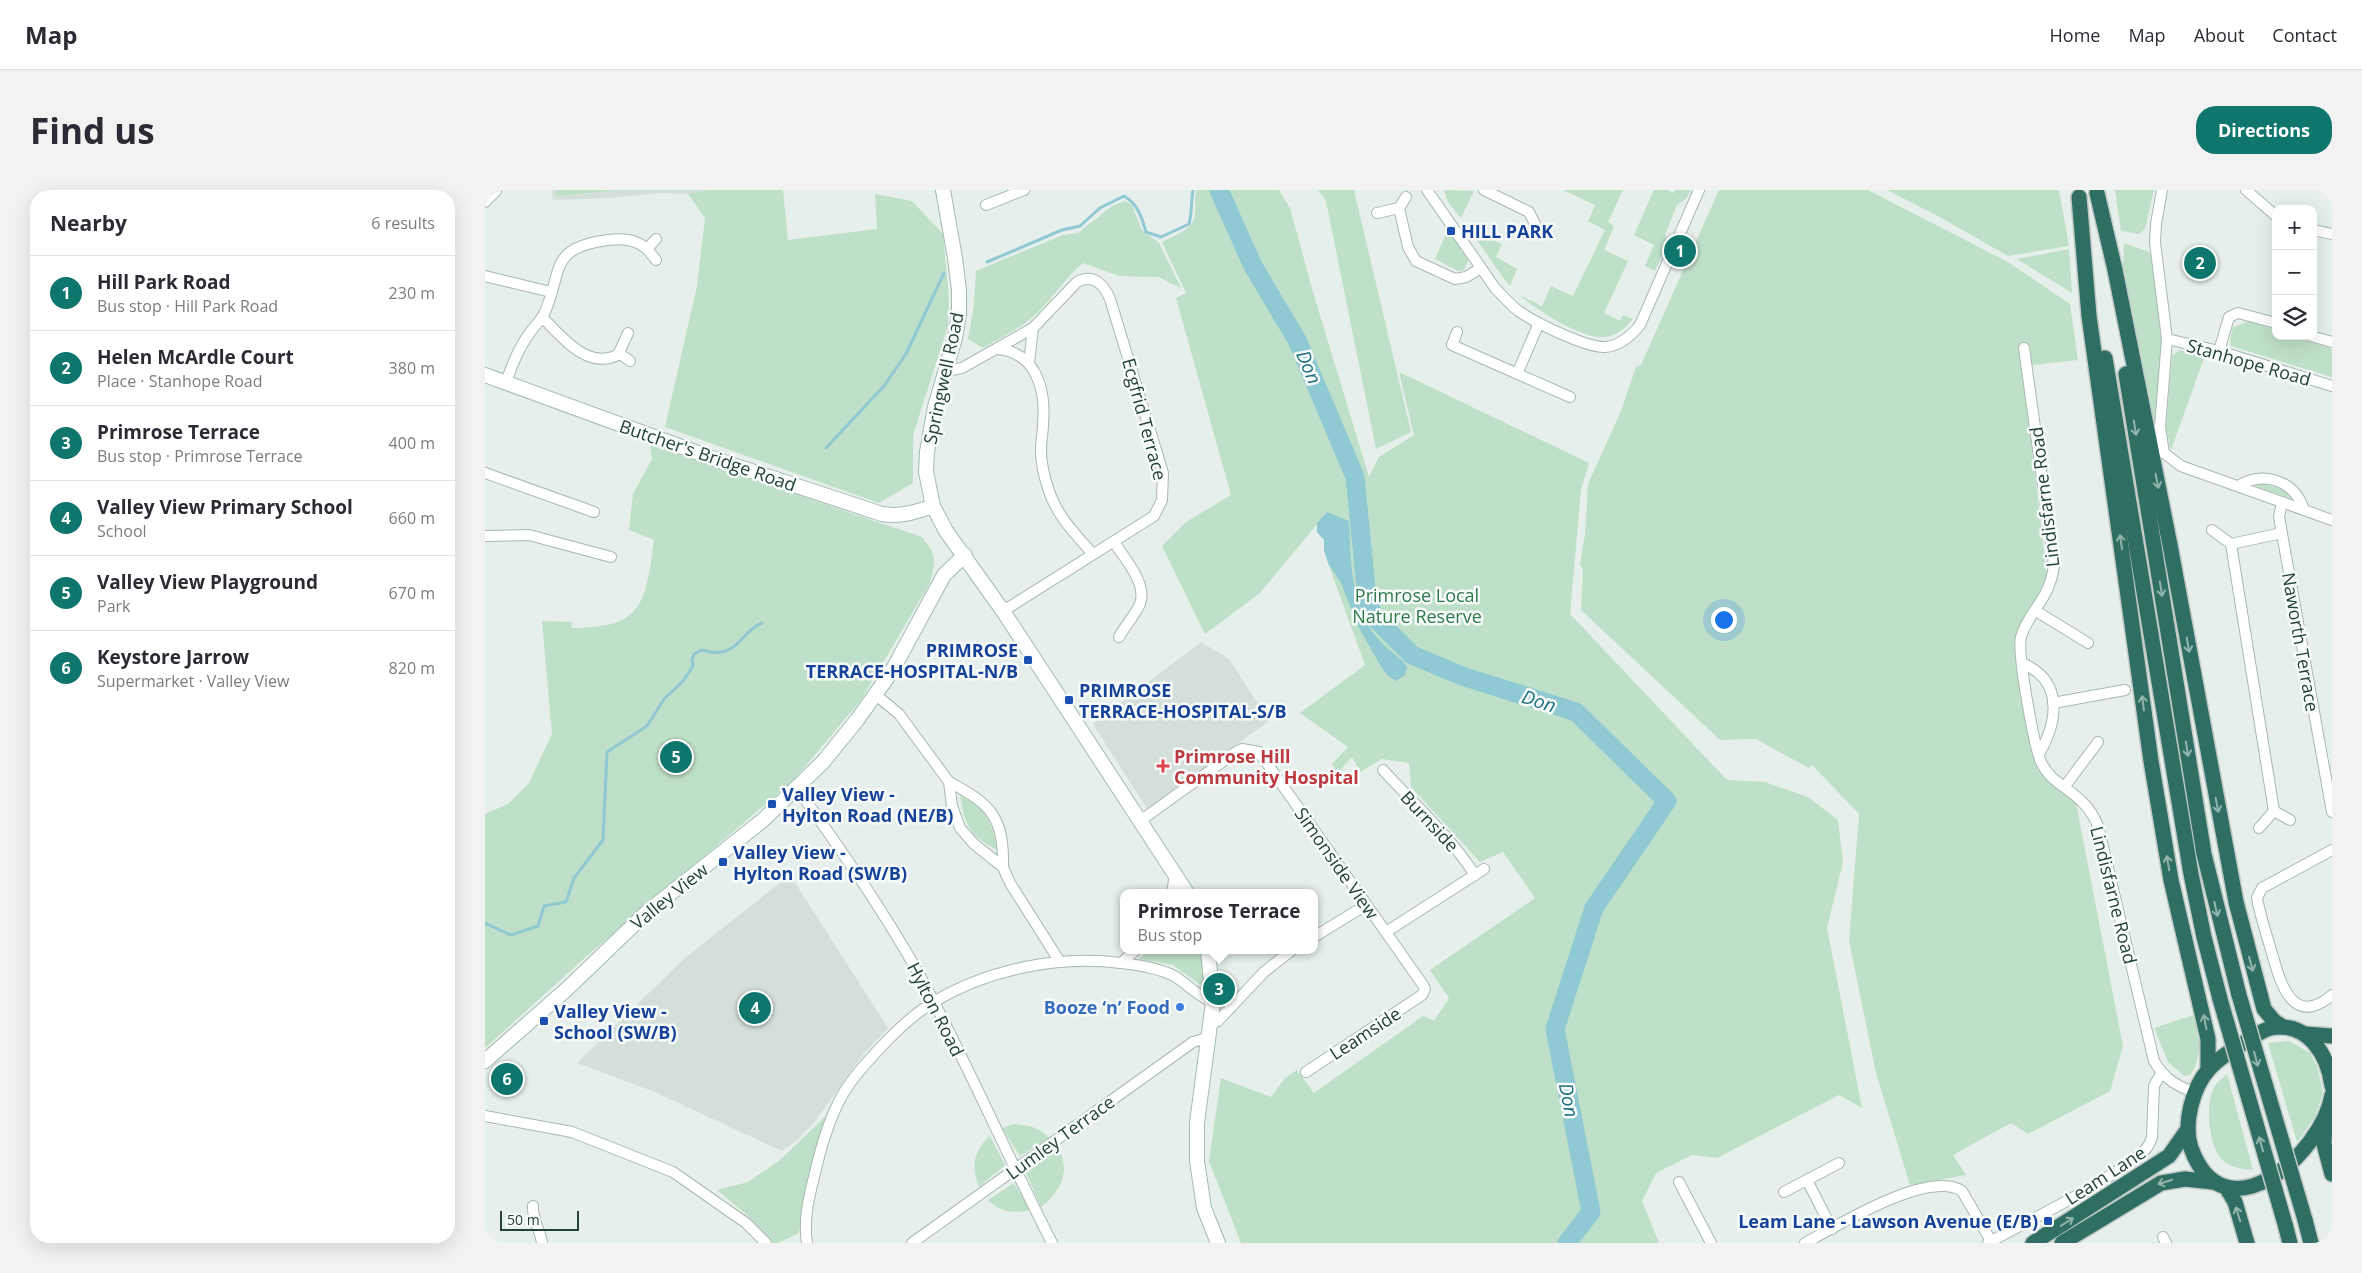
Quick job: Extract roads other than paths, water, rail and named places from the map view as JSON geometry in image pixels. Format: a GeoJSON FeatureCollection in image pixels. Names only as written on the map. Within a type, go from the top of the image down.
{"type":"FeatureCollection","features":[{"type":"Feature","properties":{"kind":"highway"},"geometry":{"type":"LineString","coordinates":[[2097,192],[2204,854],[2239,995],[2311,1243]]}},
{"type":"Feature","properties":{"kind":"highway"},"geometry":{"type":"LineString","coordinates":[[2097,192],[2115,270],[2170,545],[2236,902],[2264,1008],[2274,1021],[2283,1027],[2299,1033],[2317,1045],[2323,1052],[2332,1085]]}},
{"type":"Feature","properties":{"kind":"highway"},"geometry":{"type":"LineString","coordinates":[[2078,194],[2089,316],[2151,761],[2171,880],[2207,1032],[2208,1070]]}},
{"type":"Feature","properties":{"kind":"highway"},"geometry":{"type":"LineString","coordinates":[[2078,194],[2191,874],[2204,937],[2220,999],[2290,1243]]}},
{"type":"Feature","properties":{"kind":"highway"},"geometry":{"type":"LineString","coordinates":[[2247,1243],[2235,1202],[2194,1155],[2188,1129],[2196,1092],[2208,1070],[2222,1057],[2264,1030],[2283,1027]]}},
{"type":"Feature","properties":{"kind":"highway"},"geometry":{"type":"LineString","coordinates":[[2299,1033],[2332,1036]]}},
{"type":"Feature","properties":{"kind":"highway"},"geometry":{"type":"LineString","coordinates":[[2332,1095],[2325,1121],[2324,1144],[2332,1174]]}},
{"type":"Feature","properties":{"kind":"highway","name":"Leam Lane"},"geometry":{"type":"LineString","coordinates":[[2062,1243],[2161,1183],[2185,1179],[2241,1188],[2258,1185],[2272,1179],[2286,1168],[2325,1121]]}},
{"type":"Feature","properties":{"kind":"highway","name":"Leam Lane"},"geometry":{"type":"LineString","coordinates":[[2033,1243],[2169,1156],[2188,1129]]}},
{"type":"Feature","properties":{"kind":"street","name":"Springwell Road"},"geometry":{"type":"LineString","coordinates":[[943,190],[959,290],[959,314],[946,371],[935,407],[927,452],[926,472],[933,506],[942,525],[1001,608],[1184,889]]}},
{"type":"Feature","properties":{"kind":"street"},"geometry":{"type":"LineString","coordinates":[[986,206],[1024,190]]}},
{"type":"Feature","properties":{"kind":"street"},"geometry":{"type":"LineString","coordinates":[[1428,190],[1481,268],[1507,302],[1539,323],[1594,346],[1605,347],[1625,340],[1640,325],[1699,190]]}},
{"type":"Feature","properties":{"kind":"street"},"geometry":{"type":"LineString","coordinates":[[1484,190],[1529,212],[1538,230]]}},
{"type":"Feature","properties":{"kind":"street"},"geometry":{"type":"LineString","coordinates":[[2162,190],[2155,242],[2167,339],[2160,436],[2164,453],[2181,466],[2332,520]]}},
{"type":"Feature","properties":{"kind":"street"},"geometry":{"type":"LineString","coordinates":[[2246,190],[2272,213]]}},
{"type":"Feature","properties":{"kind":"street"},"geometry":{"type":"LineString","coordinates":[[485,202],[495,191]]}},
{"type":"Feature","properties":{"kind":"street"},"geometry":{"type":"LineString","coordinates":[[1377,213],[1399,208],[1406,197]]}},
{"type":"Feature","properties":{"kind":"street"},"geometry":{"type":"LineString","coordinates":[[1399,208],[1408,247],[1416,261],[1455,279],[1466,278],[1481,268]]}},
{"type":"Feature","properties":{"kind":"street"},"geometry":{"type":"LineString","coordinates":[[2317,231],[2332,234]]}},
{"type":"Feature","properties":{"kind":"street"},"geometry":{"type":"LineString","coordinates":[[506,382],[514,360],[528,335],[542,317],[559,264],[565,255],[576,248],[615,239],[639,243],[656,260]]}},
{"type":"Feature","properties":{"kind":"street"},"geometry":{"type":"LineString","coordinates":[[647,249],[656,239]]}},
{"type":"Feature","properties":{"kind":"street"},"geometry":{"type":"LineString","coordinates":[[485,276],[551,292]]}},
{"type":"Feature","properties":{"kind":"street","name":"Ecgfrid Terrace"},"geometry":{"type":"LineString","coordinates":[[1001,608],[1114,542],[1157,513],[1164,481],[1107,291],[1099,282],[1083,279],[1033,328]]}},
{"type":"Feature","properties":{"kind":"street"},"geometry":{"type":"LineString","coordinates":[[2219,351],[2232,314],[2238,312],[2272,322]]}},
{"type":"Feature","properties":{"kind":"street"},"geometry":{"type":"LineString","coordinates":[[542,317],[570,345],[586,355],[603,359],[612,358],[619,353],[628,333]]}},
{"type":"Feature","properties":{"kind":"street"},"geometry":{"type":"LineString","coordinates":[[1517,374],[1539,323]]}},
{"type":"Feature","properties":{"kind":"street"},"geometry":{"type":"LineString","coordinates":[[946,371],[962,368],[1033,328]]}},
{"type":"Feature","properties":{"kind":"street"},"geometry":{"type":"LineString","coordinates":[[1033,328],[1029,362],[1041,396],[1044,422],[1042,464],[1048,488],[1063,520],[1093,554]]}},
{"type":"Feature","properties":{"kind":"street"},"geometry":{"type":"LineString","coordinates":[[1457,332],[1452,345],[1570,397]]}},
{"type":"Feature","properties":{"kind":"street"},"geometry":{"type":"LineString","coordinates":[[2317,338],[2332,342]]}},
{"type":"Feature","properties":{"kind":"street","name":"Stanhope Road"},"geometry":{"type":"LineString","coordinates":[[2167,339],[2219,351],[2332,386]]}},
{"type":"Feature","properties":{"kind":"street","name":"Lindisfarne Road"},"geometry":{"type":"LineString","coordinates":[[2025,348],[2054,565],[2048,591],[2021,637],[2022,663],[2039,754],[2045,770],[2087,805],[2098,826],[2151,1050],[2161,1073]]}},
{"type":"Feature","properties":{"kind":"street"},"geometry":{"type":"LineString","coordinates":[[997,349],[1012,350],[1029,362]]}},
{"type":"Feature","properties":{"kind":"street"},"geometry":{"type":"LineString","coordinates":[[619,353],[630,361]]}},
{"type":"Feature","properties":{"kind":"street","name":"Butcher's Bridge Road"},"geometry":{"type":"LineString","coordinates":[[485,375],[713,458],[882,514],[906,515],[933,506]]}},
{"type":"Feature","properties":{"kind":"street"},"geometry":{"type":"LineString","coordinates":[[485,472],[594,512]]}},
{"type":"Feature","properties":{"kind":"street"},"geometry":{"type":"LineString","coordinates":[[2238,486],[2249,479],[2266,479],[2281,482],[2293,489],[2301,498],[2304,510]]}},
{"type":"Feature","properties":{"kind":"street","name":"Naworth Terrace"},"geometry":{"type":"LineString","coordinates":[[2282,502],[2279,517],[2332,812]]}},
{"type":"Feature","properties":{"kind":"street"},"geometry":{"type":"LineString","coordinates":[[2212,530],[2231,544],[2273,811],[2259,828]]}},
{"type":"Feature","properties":{"kind":"street"},"geometry":{"type":"LineString","coordinates":[[2231,544],[2282,533]]}},
{"type":"Feature","properties":{"kind":"street"},"geometry":{"type":"LineString","coordinates":[[485,536],[529,535],[611,557]]}},
{"type":"Feature","properties":{"kind":"street"},"geometry":{"type":"LineString","coordinates":[[1114,542],[1141,588],[1142,596],[1139,605],[1119,637]]}},
{"type":"Feature","properties":{"kind":"street","name":"Valley View"},"geometry":{"type":"LineString","coordinates":[[485,1061],[561,995],[647,912],[755,826],[823,762],[876,695],[892,671],[944,575],[965,555]]}},
{"type":"Feature","properties":{"kind":"street"},"geometry":{"type":"LineString","coordinates":[[2036,611],[2088,643]]}},
{"type":"Feature","properties":{"kind":"street"},"geometry":{"type":"LineString","coordinates":[[2022,663],[2040,674],[2051,693],[2055,710],[2052,728],[2039,754]]}},
{"type":"Feature","properties":{"kind":"street"},"geometry":{"type":"LineString","coordinates":[[2053,703],[2125,690]]}},
{"type":"Feature","properties":{"kind":"street"},"geometry":{"type":"LineString","coordinates":[[876,695],[899,714],[949,782],[976,796],[990,808],[1002,833],[1003,867],[1010,883],[1060,962]]}},
{"type":"Feature","properties":{"kind":"street"},"geometry":{"type":"LineString","coordinates":[[2065,786],[2098,742]]}},
{"type":"Feature","properties":{"kind":"street","name":"Simonside View"},"geometry":{"type":"LineString","coordinates":[[1140,821],[1236,752],[1242,749],[1254,750],[1265,761],[1386,932],[1423,986],[1424,994]]}},
{"type":"Feature","properties":{"kind":"street","name":"Burnside"},"geometry":{"type":"LineString","coordinates":[[1383,770],[1439,827],[1475,875]]}},
{"type":"Feature","properties":{"kind":"street"},"geometry":{"type":"LineString","coordinates":[[949,782],[952,806],[960,828],[974,844],[1003,867]]}},
{"type":"Feature","properties":{"kind":"street","name":"Hylton Road"},"geometry":{"type":"LineString","coordinates":[[797,788],[899,938],[934,1002],[1015,1170],[1053,1243]]}},
{"type":"Feature","properties":{"kind":"street"},"geometry":{"type":"LineString","coordinates":[[2273,811],[2289,820]]}},
{"type":"Feature","properties":{"kind":"street"},"geometry":{"type":"LineString","coordinates":[[2332,850],[2262,888],[2257,898],[2285,994],[2292,1000],[2309,1007],[2319,1005],[2332,995]]}},
{"type":"Feature","properties":{"kind":"street"},"geometry":{"type":"LineString","coordinates":[[1386,932],[1484,869]]}},
{"type":"Feature","properties":{"kind":"street"},"geometry":{"type":"LineString","coordinates":[[1173,889],[1175,874]]}},
{"type":"Feature","properties":{"kind":"street"},"geometry":{"type":"LineString","coordinates":[[1318,935],[1366,905]]}},
{"type":"Feature","properties":{"kind":"street"},"geometry":{"type":"LineString","coordinates":[[1121,963],[1131,954]]}},
{"type":"Feature","properties":{"kind":"street"},"geometry":{"type":"LineString","coordinates":[[1207,954],[1213,1002],[1211,1030],[1197,1123],[1197,1161],[1205,1208],[1219,1243]]}},
{"type":"Feature","properties":{"kind":"street","name":"Lumley Terrace"},"geometry":{"type":"LineString","coordinates":[[912,1243],[1211,1030],[1264,972],[1287,954]]}},
{"type":"Feature","properties":{"kind":"street"},"geometry":{"type":"LineString","coordinates":[[807,1243],[806,1216],[817,1165],[830,1123],[843,1094],[862,1068],[893,1035],[934,1002],[981,980],[1060,962],[1089,961],[1121,963],[1155,969],[1174,976],[1213,1002]]}},
{"type":"Feature","properties":{"kind":"street","name":"Leamside"},"geometry":{"type":"LineString","coordinates":[[1306,1072],[1424,994]]}},
{"type":"Feature","properties":{"kind":"street"},"geometry":{"type":"LineString","coordinates":[[1805,1243],[1895,1195],[1952,1186],[1967,1196],[1990,1242],[2102,1179],[2143,1152],[2150,1144],[2152,1137],[2155,1086],[2161,1073],[2177,1086],[2196,1092]]}},
{"type":"Feature","properties":{"kind":"street"},"geometry":{"type":"LineString","coordinates":[[485,1116],[572,1132],[673,1172],[746,1223],[766,1243]]}},
{"type":"Feature","properties":{"kind":"street"},"geometry":{"type":"LineString","coordinates":[[1784,1192],[1839,1163]]}},
{"type":"Feature","properties":{"kind":"street"},"geometry":{"type":"LineString","coordinates":[[1807,1180],[1832,1229]]}},
{"type":"Feature","properties":{"kind":"street"},"geometry":{"type":"LineString","coordinates":[[1679,1182],[1711,1243]]}},
{"type":"Feature","properties":{"kind":"street"},"geometry":{"type":"LineString","coordinates":[[533,1206],[532,1216],[538,1224],[542,1243]]}},
{"type":"Feature","properties":{"kind":"water"},"geometry":{"type":"Polygon","coordinates":[[[1327,512],[1349,521],[1354,585],[1363,616],[1381,642],[1407,666],[1405,675],[1396,681],[1388,676],[1380,665],[1358,626],[1341,583],[1328,563],[1324,550],[1324,540],[1317,532],[1317,523],[1327,512]]]}},
{"type":"Feature","properties":{"kind":"waterway"},"geometry":{"type":"LineString","coordinates":[[987,262],[1062,230],[1080,226],[1100,208],[1124,196],[1136,207],[1146,232],[1161,237],[1189,224],[1193,190]]}},
{"type":"Feature","properties":{"kind":"waterway","name":"Don"},"geometry":{"type":"LineString","coordinates":[[1219,190],[1253,266],[1297,340],[1355,477],[1367,598],[1374,617],[1412,655],[1462,676],[1576,712],[1667,801],[1594,908],[1555,1029],[1591,1212],[1567,1243]]}},
{"type":"Feature","properties":{"kind":"waterway"},"geometry":{"type":"LineString","coordinates":[[826,448],[884,386],[906,354],[944,273]]}},
{"type":"Feature","properties":{"kind":"waterway"},"geometry":{"type":"LineString","coordinates":[[485,923],[511,935],[538,926],[544,906],[566,902],[574,878],[603,840],[607,752],[647,726],[664,699],[683,681],[693,666],[694,654],[702,650],[723,652],[730,649],[754,627],[762,623]]}},
{"type":"Feature","properties":{"kind":"place","name":"HILL PARK"},"geometry":{"type":"Point","coordinates":[1451,231]}},
{"type":"Feature","properties":{"kind":"place","name":"Hill Park Road"},"geometry":{"type":"Point","coordinates":[1680,251]}},
{"type":"Feature","properties":{"kind":"place","name":"Helen McArdle Court"},"geometry":{"type":"Point","coordinates":[2200,263]}},
{"type":"Feature","properties":{"kind":"place","name":"PRIMROSE TERRACE-HOSPITAL-N/B"},"geometry":{"type":"Point","coordinates":[1028,660]}},
{"type":"Feature","properties":{"kind":"place","name":"PRIMROSE TERRACE-HOSPITAL-S/B"},"geometry":{"type":"Point","coordinates":[1069,700]}},
{"type":"Feature","properties":{"kind":"place","name":"Valley View Playground"},"geometry":{"type":"Point","coordinates":[676,757]}},
{"type":"Feature","properties":{"kind":"place","name":"Primrose Hill Community Hospital"},"geometry":{"type":"Point","coordinates":[1163,766]}},
{"type":"Feature","properties":{"kind":"place","name":"Valley View - Hylton Road (NE/B)"},"geometry":{"type":"Point","coordinates":[772,804]}},
{"type":"Feature","properties":{"kind":"place","name":"Valley View - Hylton Road (SW/B)"},"geometry":{"type":"Point","coordinates":[723,862]}},
{"type":"Feature","properties":{"kind":"place","name":"Primrose Terrace"},"geometry":{"type":"Point","coordinates":[1219,989]}},
{"type":"Feature","properties":{"kind":"place","name":"Booze ‘n’ Food"},"geometry":{"type":"Point","coordinates":[1180,1007]}},
{"type":"Feature","properties":{"kind":"place","name":"Valley View Primary School"},"geometry":{"type":"Point","coordinates":[755,1008]}},
{"type":"Feature","properties":{"kind":"place","name":"Valley View - School (SW/B)"},"geometry":{"type":"Point","coordinates":[544,1021]}},
{"type":"Feature","properties":{"kind":"place","name":"Keystore Jarrow"},"geometry":{"type":"Point","coordinates":[507,1079]}},
{"type":"Feature","properties":{"kind":"place","name":"Leam Lane - Lawson Avenue (E/B)"},"geometry":{"type":"Point","coordinates":[2048,1221]}},
{"type":"Feature","properties":{"kind":"park label","name":"Primrose Local Nature Reserve"},"geometry":{"type":"Point","coordinates":[1417,605]}}]}
